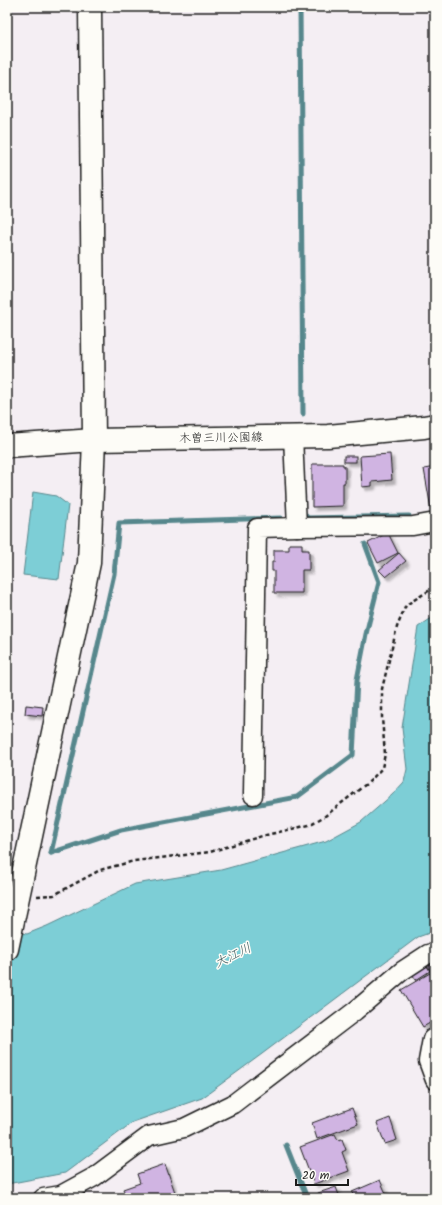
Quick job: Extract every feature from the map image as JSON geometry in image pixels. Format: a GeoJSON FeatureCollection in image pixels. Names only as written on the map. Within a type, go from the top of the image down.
{"type":"FeatureCollection","features":[{"type":"Feature","properties":{"kind":"street"},"geometry":{"type":"LineString","coordinates":[[7,949],[89,564],[94,440],[90,7]]}},
{"type":"Feature","properties":{"kind":"street","name":"木曽三川公園線"},"geometry":{"type":"LineString","coordinates":[[7,446],[94,440],[328,436],[435,425]]}},
{"type":"Feature","properties":{"kind":"street"},"geometry":{"type":"LineString","coordinates":[[293,436],[297,528]]}},
{"type":"Feature","properties":{"kind":"street"},"geometry":{"type":"LineString","coordinates":[[253,795],[257,528],[412,526],[435,522]]}},
{"type":"Feature","properties":{"kind":"street"},"geometry":{"type":"LineString","coordinates":[[43,1198],[61,1195],[94,1177],[149,1136],[184,1128],[233,1104],[355,1011],[402,971],[428,954],[435,952]]}},
{"type":"Feature","properties":{"kind":"street"},"geometry":{"type":"LineString","coordinates":[[432,1039],[428,1061],[435,1080]]}},
{"type":"Feature","properties":{"kind":"water"},"geometry":{"type":"Polygon","coordinates":[[[33,492],[56,496],[68,505],[59,579],[23,575],[33,492]]]}},
{"type":"Feature","properties":{"kind":"water","name":"大江川"},"geometry":{"type":"Polygon","coordinates":[[[435,616],[435,931],[418,937],[202,1098],[133,1122],[65,1173],[7,1184],[7,931],[27,934],[135,884],[221,870],[326,841],[361,822],[392,795],[404,782],[407,769],[402,728],[418,627],[435,616]]]}},
{"type":"Feature","properties":{"kind":"building"},"geometry":{"type":"Polygon","coordinates":[[[390,454],[392,480],[372,482],[372,486],[362,487],[360,456],[390,454]]]}},
{"type":"Feature","properties":{"kind":"building"},"geometry":{"type":"Polygon","coordinates":[[[344,456],[356,456],[356,462],[344,462],[344,456]]]}},
{"type":"Feature","properties":{"kind":"building"},"geometry":{"type":"Polygon","coordinates":[[[312,464],[343,464],[343,466],[345,466],[343,506],[312,507],[312,464]]]}},
{"type":"Feature","properties":{"kind":"building"},"geometry":{"type":"Polygon","coordinates":[[[435,467],[435,514],[432,515],[424,469],[435,467]]]}},
{"type":"Feature","properties":{"kind":"building"},"geometry":{"type":"Polygon","coordinates":[[[388,533],[398,553],[378,563],[368,543],[388,533]]]}},
{"type":"Feature","properties":{"kind":"building"},"geometry":{"type":"Polygon","coordinates":[[[289,544],[302,544],[302,550],[309,550],[309,570],[302,570],[302,593],[274,593],[274,571],[272,571],[272,562],[274,562],[274,550],[289,550],[289,544]]]}},
{"type":"Feature","properties":{"kind":"building"},"geometry":{"type":"Polygon","coordinates":[[[399,553],[406,561],[386,577],[379,570],[399,553]]]}},
{"type":"Feature","properties":{"kind":"building"},"geometry":{"type":"Polygon","coordinates":[[[26,705],[43,707],[42,716],[25,714],[26,705]]]}},
{"type":"Feature","properties":{"kind":"building"},"geometry":{"type":"Polygon","coordinates":[[[435,958],[435,978],[426,963],[435,958]]]}},
{"type":"Feature","properties":{"kind":"building"},"geometry":{"type":"Polygon","coordinates":[[[425,963],[430,971],[416,980],[411,972],[425,963]]]}},
{"type":"Feature","properties":{"kind":"building"},"geometry":{"type":"Polygon","coordinates":[[[430,973],[435,981],[435,1020],[423,1027],[401,990],[430,973]]]}},
{"type":"Feature","properties":{"kind":"building"},"geometry":{"type":"Polygon","coordinates":[[[352,1108],[358,1124],[317,1139],[312,1123],[352,1108]]]}},
{"type":"Feature","properties":{"kind":"building"},"geometry":{"type":"Polygon","coordinates":[[[390,1118],[397,1140],[385,1144],[377,1123],[390,1118]]]}},
{"type":"Feature","properties":{"kind":"building"},"geometry":{"type":"Polygon","coordinates":[[[335,1134],[338,1140],[342,1139],[346,1150],[342,1152],[349,1171],[314,1184],[300,1147],[335,1134]]]}},
{"type":"Feature","properties":{"kind":"building"},"geometry":{"type":"Polygon","coordinates":[[[165,1164],[177,1198],[127,1198],[123,1189],[140,1183],[137,1174],[165,1164]]]}},
{"type":"Feature","properties":{"kind":"building"},"geometry":{"type":"Polygon","coordinates":[[[380,1180],[388,1198],[354,1198],[352,1192],[380,1180]]]}},
{"type":"Feature","properties":{"kind":"building"},"geometry":{"type":"Polygon","coordinates":[[[336,1187],[340,1198],[319,1198],[318,1193],[336,1187]]]}},
{"type":"Feature","properties":{"kind":"waterway"},"geometry":{"type":"LineString","coordinates":[[300,7],[303,414]]}},
{"type":"Feature","properties":{"kind":"waterway"},"geometry":{"type":"LineString","coordinates":[[303,510],[303,513],[308,518],[409,516]]}},
{"type":"Feature","properties":{"kind":"waterway"},"geometry":{"type":"LineString","coordinates":[[51,853],[114,574],[119,523],[281,518]]}},
{"type":"Feature","properties":{"kind":"waterway"},"geometry":{"type":"LineString","coordinates":[[51,853],[121,830],[297,797],[353,755],[357,680],[366,634],[379,582],[365,544]]}},
{"type":"Feature","properties":{"kind":"waterway"},"geometry":{"type":"LineString","coordinates":[[286,1145],[307,1198]]}}]}
